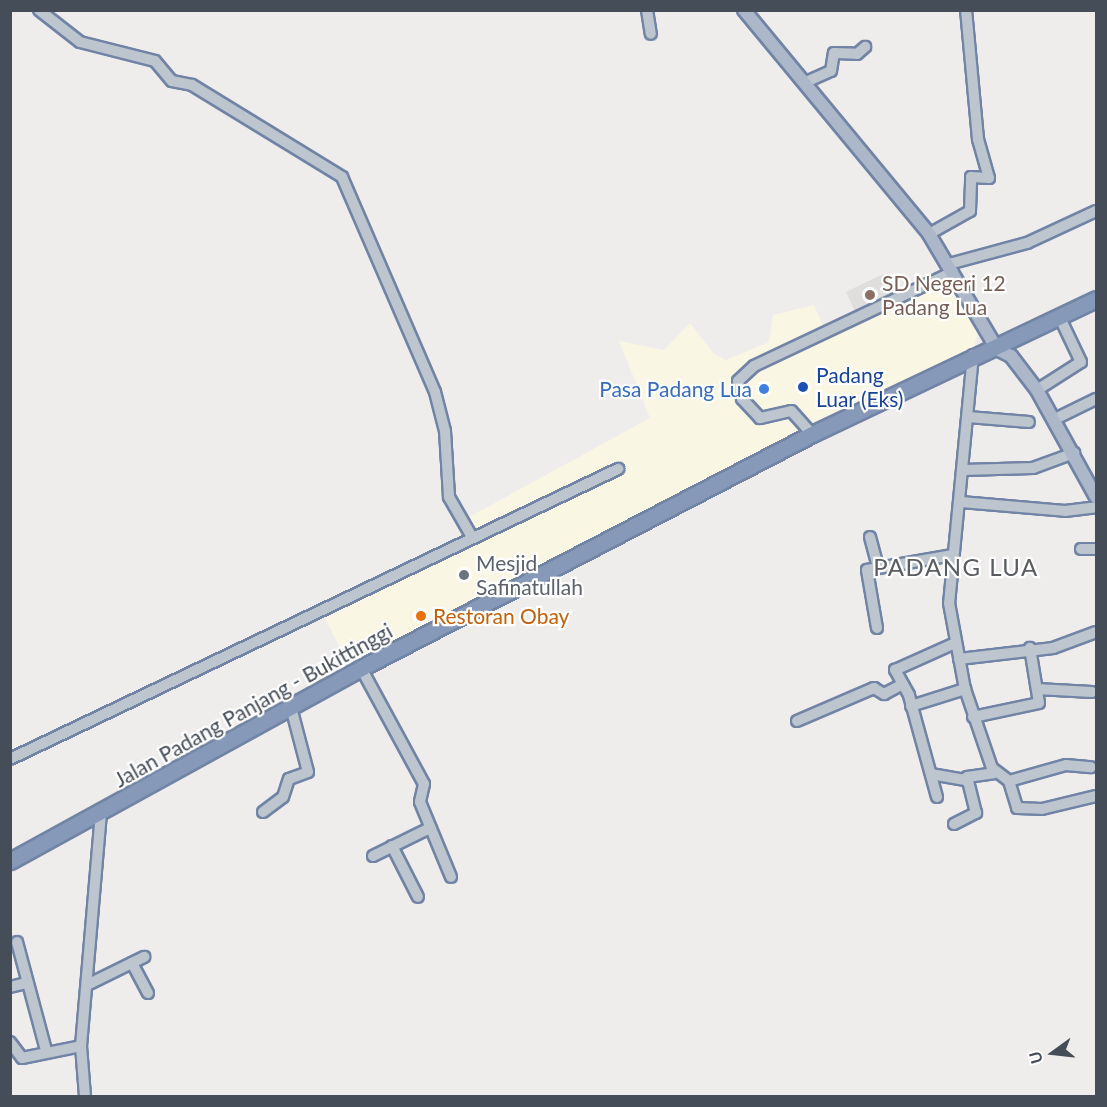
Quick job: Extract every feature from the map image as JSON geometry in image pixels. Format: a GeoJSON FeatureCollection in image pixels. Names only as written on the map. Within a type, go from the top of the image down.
{"type":"FeatureCollection","features":[{"type":"Feature","properties":{"kind":"highway","name":"Jalan Padang Panjang - Bukittinggi"},"geometry":{"type":"LineString","coordinates":[[10,861],[361,668],[812,434],[973,355],[997,350],[1020,333],[1060,318],[1096,299]]}},
{"type":"Feature","properties":{"kind":"main road"},"geometry":{"type":"LineString","coordinates":[[744,10],[806,82],[929,234],[997,350],[1011,356],[1037,390],[1074,453],[1096,497]]}},
{"type":"Feature","properties":{"kind":"street"},"geometry":{"type":"LineString","coordinates":[[39,10],[80,42],[155,62],[172,81],[192,85],[342,177],[435,392],[445,431],[449,497],[472,537]]}},
{"type":"Feature","properties":{"kind":"street"},"geometry":{"type":"LineString","coordinates":[[647,10],[651,34]]}},
{"type":"Feature","properties":{"kind":"street"},"geometry":{"type":"LineString","coordinates":[[929,234],[970,212],[971,177],[989,178],[978,139],[966,10]]}},
{"type":"Feature","properties":{"kind":"street"},"geometry":{"type":"LineString","coordinates":[[806,82],[831,71],[834,53],[857,54],[865,47]]}},
{"type":"Feature","properties":{"kind":"street"},"geometry":{"type":"LineString","coordinates":[[812,434],[791,411],[760,418],[742,399],[738,381],[754,366],[951,268],[1027,243],[1096,211]]}},
{"type":"Feature","properties":{"kind":"street"},"geometry":{"type":"LineString","coordinates":[[1037,390],[1081,362],[1060,318]]}},
{"type":"Feature","properties":{"kind":"street"},"geometry":{"type":"LineString","coordinates":[[973,355],[961,502],[949,603],[965,689],[994,773],[1009,782],[1017,808],[1042,809],[1096,796]]}},
{"type":"Feature","properties":{"kind":"street"},"geometry":{"type":"LineString","coordinates":[[1055,419],[1096,399]]}},
{"type":"Feature","properties":{"kind":"street"},"geometry":{"type":"LineString","coordinates":[[968,417],[1029,422]]}},
{"type":"Feature","properties":{"kind":"street"},"geometry":{"type":"LineString","coordinates":[[963,470],[1033,468],[1074,453]]}},
{"type":"Feature","properties":{"kind":"street"},"geometry":{"type":"LineString","coordinates":[[10,759],[618,469]]}},
{"type":"Feature","properties":{"kind":"street"},"geometry":{"type":"LineString","coordinates":[[961,502],[1065,511],[1096,507]]}},
{"type":"Feature","properties":{"kind":"street"},"geometry":{"type":"LineString","coordinates":[[870,537],[878,567]]}},
{"type":"Feature","properties":{"kind":"street"},"geometry":{"type":"LineString","coordinates":[[1081,549],[1096,549]]}},
{"type":"Feature","properties":{"kind":"street"},"geometry":{"type":"LineString","coordinates":[[877,628],[866,573],[878,567],[953,555]]}},
{"type":"Feature","properties":{"kind":"street"},"geometry":{"type":"LineString","coordinates":[[959,659],[1030,648],[1053,648],[1096,633]]}},
{"type":"Feature","properties":{"kind":"street"},"geometry":{"type":"LineString","coordinates":[[891,689],[898,665],[955,643]]}},
{"type":"Feature","properties":{"kind":"street"},"geometry":{"type":"LineString","coordinates":[[974,717],[1037,704],[1037,689],[1030,648]]}},
{"type":"Feature","properties":{"kind":"street"},"geometry":{"type":"LineString","coordinates":[[361,668],[424,784],[420,802],[450,877]]}},
{"type":"Feature","properties":{"kind":"street"},"geometry":{"type":"LineString","coordinates":[[891,689],[911,706],[937,797]]}},
{"type":"Feature","properties":{"kind":"street"},"geometry":{"type":"LineString","coordinates":[[797,721],[815,710],[891,689]]}},
{"type":"Feature","properties":{"kind":"street"},"geometry":{"type":"LineString","coordinates":[[911,706],[965,689]]}},
{"type":"Feature","properties":{"kind":"street"},"geometry":{"type":"LineString","coordinates":[[1037,689],[1092,692]]}},
{"type":"Feature","properties":{"kind":"street"},"geometry":{"type":"LineString","coordinates":[[263,812],[283,797],[289,780],[308,772],[291,707]]}},
{"type":"Feature","properties":{"kind":"street"},"geometry":{"type":"LineString","coordinates":[[1009,782],[1056,766],[1091,768]]}},
{"type":"Feature","properties":{"kind":"street"},"geometry":{"type":"LineString","coordinates":[[931,774],[966,780],[994,773]]}},
{"type":"Feature","properties":{"kind":"street"},"geometry":{"type":"LineString","coordinates":[[954,824],[976,813],[966,780]]}},
{"type":"Feature","properties":{"kind":"street"},"geometry":{"type":"LineString","coordinates":[[85,1096],[81,1046],[101,813]]}},
{"type":"Feature","properties":{"kind":"street"},"geometry":{"type":"LineString","coordinates":[[373,856],[430,828]]}},
{"type":"Feature","properties":{"kind":"street"},"geometry":{"type":"LineString","coordinates":[[392,846],[418,897]]}},
{"type":"Feature","properties":{"kind":"street"},"geometry":{"type":"LineString","coordinates":[[16,942],[15,960],[26,983],[46,1050]]}},
{"type":"Feature","properties":{"kind":"street"},"geometry":{"type":"LineString","coordinates":[[87,985],[144,957]]}},
{"type":"Feature","properties":{"kind":"street"},"geometry":{"type":"LineString","coordinates":[[132,963],[148,993]]}},
{"type":"Feature","properties":{"kind":"street"},"geometry":{"type":"LineString","coordinates":[[10,987],[26,983]]}},
{"type":"Feature","properties":{"kind":"street"},"geometry":{"type":"LineString","coordinates":[[10,1042],[22,1058],[46,1050],[81,1046]]}},
{"type":"Feature","properties":{"kind":"shaded area","name":"SD Negeri 12 Padang Lua"},"geometry":{"type":"Polygon","coordinates":[[[883,274],[895,299],[857,316],[846,292],[883,274]]]}},
{"type":"Feature","properties":{"kind":"shaded area","name":"Pasa Padang Lua"},"geometry":{"type":"Polygon","coordinates":[[[948,279],[979,327],[974,347],[348,664],[321,610],[467,537],[460,522],[650,418],[619,341],[664,350],[690,323],[714,354],[726,360],[769,342],[773,315],[814,305],[825,331],[948,279]]]}},
{"type":"Feature","properties":{"kind":"place","name":"SD Negeri 12 Padang Lua"},"geometry":{"type":"Point","coordinates":[870,295]}},
{"type":"Feature","properties":{"kind":"place","name":"Padang Luar (Eks)"},"geometry":{"type":"Point","coordinates":[803,387]}},
{"type":"Feature","properties":{"kind":"place","name":"Pasa Padang Lua"},"geometry":{"type":"Point","coordinates":[764,389]}},
{"type":"Feature","properties":{"kind":"place","name":"Mesjid Safinatullah"},"geometry":{"type":"Point","coordinates":[464,575]}},
{"type":"Feature","properties":{"kind":"place","name":"Restoran Obay"},"geometry":{"type":"Point","coordinates":[421,616]}},
{"type":"Feature","properties":{"kind":"district","name":"PADANG LUA"},"geometry":{"type":"Point","coordinates":[956,567]}}]}
